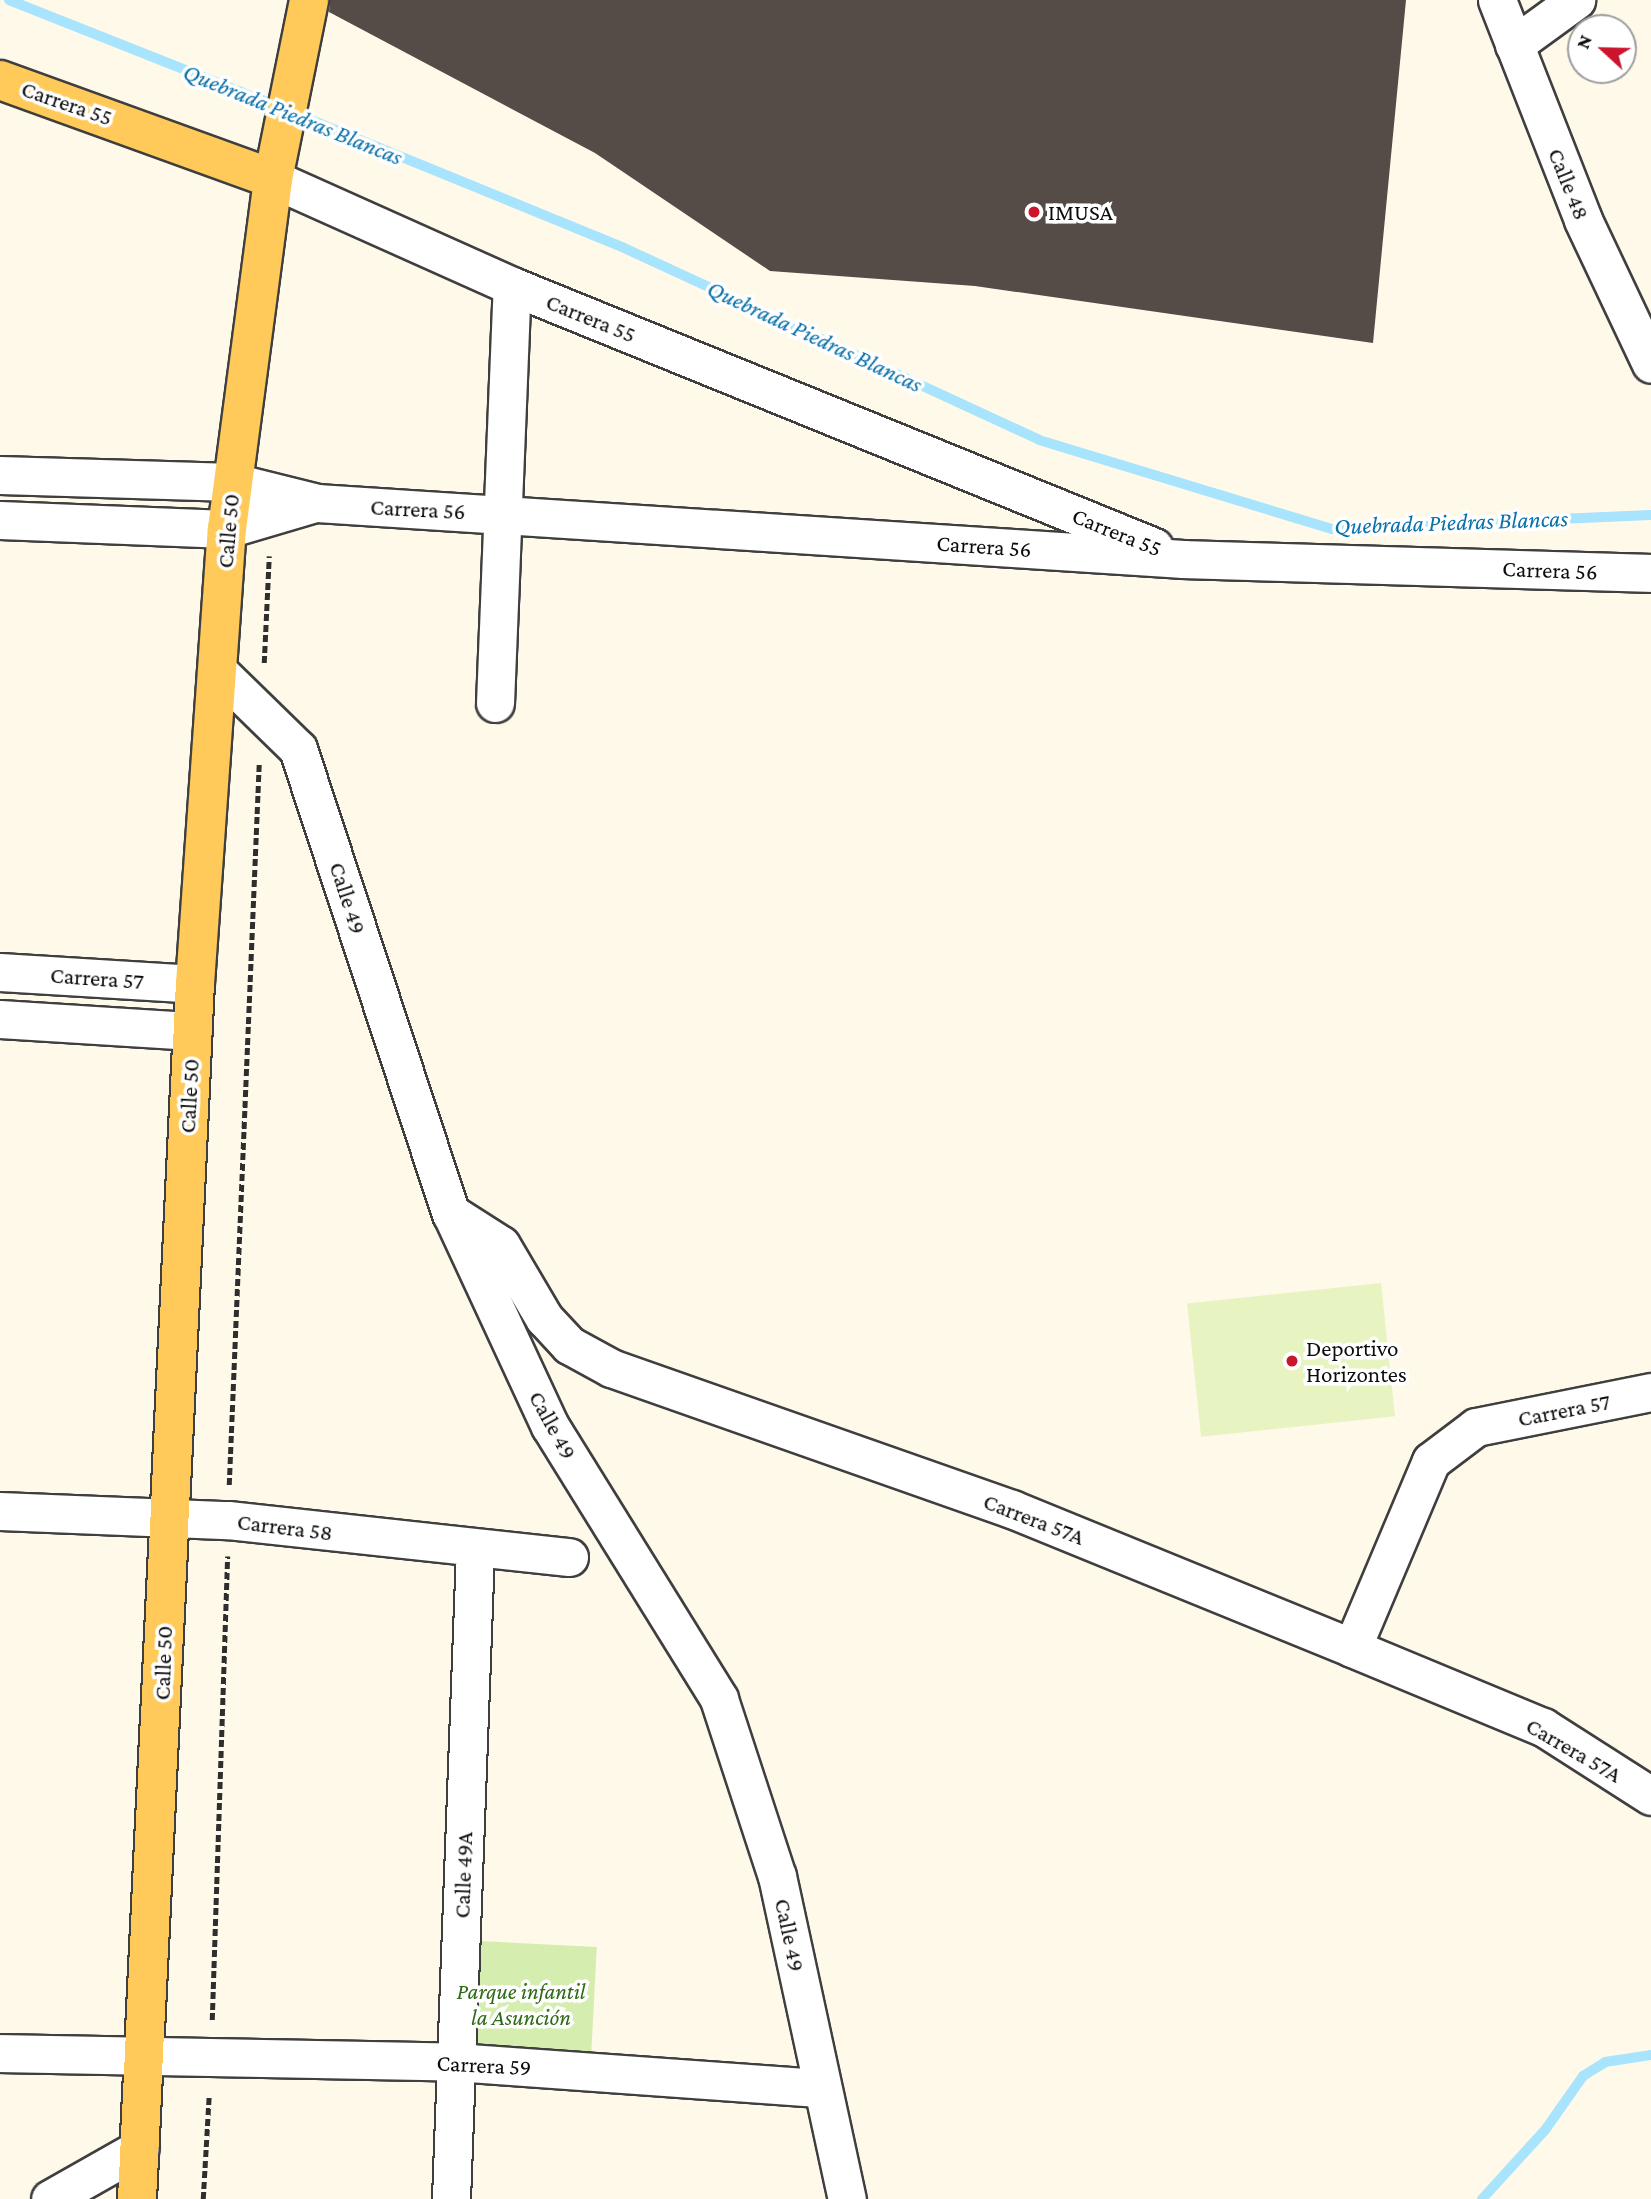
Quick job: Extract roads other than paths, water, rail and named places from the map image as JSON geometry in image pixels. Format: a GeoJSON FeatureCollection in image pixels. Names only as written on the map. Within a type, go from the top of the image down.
{"type":"FeatureCollection","features":[{"type":"Feature","properties":{"kind":"main road","name":"Calle 50"},"geometry":{"type":"LineString","coordinates":[[137,2199],[146,2058],[192,1031],[227,529],[273,179],[309,0]]}},
{"type":"Feature","properties":{"kind":"main road","name":"Carrera 55"},"geometry":{"type":"LineString","coordinates":[[0,80],[273,179]]}},
{"type":"Feature","properties":{"kind":"street","name":"Calle 48"},"geometry":{"type":"LineString","coordinates":[[1497,0],[1583,220],[1651,364]]}},
{"type":"Feature","properties":{"kind":"street"},"geometry":{"type":"LineString","coordinates":[[1514,45],[1576,0]]}},
{"type":"Feature","properties":{"kind":"street","name":"Carrera 55"},"geometry":{"type":"LineString","coordinates":[[273,179],[512,286],[1183,559]]}},
{"type":"Feature","properties":{"kind":"street"},"geometry":{"type":"LineString","coordinates":[[495,703],[505,514],[512,286]]}},
{"type":"Feature","properties":{"kind":"street","name":"Carrera 56"},"geometry":{"type":"LineString","coordinates":[[0,475],[233,482],[317,503],[1183,559],[1651,573]]}},
{"type":"Feature","properties":{"kind":"street","name":"Carrera 56"},"geometry":{"type":"LineString","coordinates":[[0,520],[227,529],[317,503]]}},
{"type":"Feature","properties":{"kind":"street","name":"Calle 49"},"geometry":{"type":"LineString","coordinates":[[218,670],[261,708],[298,749],[451,1213],[550,1426],[719,1699],[777,1876],[847,2199]]}},
{"type":"Feature","properties":{"kind":"street","name":"Carrera 57"},"geometry":{"type":"LineString","coordinates":[[0,972],[195,984]]}},
{"type":"Feature","properties":{"kind":"street","name":"Carrera 57"},"geometry":{"type":"LineString","coordinates":[[0,1018],[192,1031]]}},
{"type":"Feature","properties":{"kind":"street","name":"Carrera 57A"},"geometry":{"type":"LineString","coordinates":[[451,1213],[501,1245],[544,1318],[569,1345],[611,1368],[1012,1509],[1352,1648],[1543,1727],[1651,1796]]}},
{"type":"Feature","properties":{"kind":"street","name":"Carrera 57"},"geometry":{"type":"LineString","coordinates":[[1352,1648],[1431,1461],[1476,1427],[1651,1392]]}},
{"type":"Feature","properties":{"kind":"street","name":"Carrera 58"},"geometry":{"type":"LineString","coordinates":[[0,1511],[228,1520],[475,1550],[569,1557]]}},
{"type":"Feature","properties":{"kind":"street","name":"Calle 49A"},"geometry":{"type":"LineString","coordinates":[[451,2199],[475,1550]]}},
{"type":"Feature","properties":{"kind":"street","name":"Carrera 59"},"geometry":{"type":"LineString","coordinates":[[0,2053],[146,2058],[456,2062],[821,2088]]}},
{"type":"Feature","properties":{"kind":"street"},"geometry":{"type":"LineString","coordinates":[[51,2199],[141,2148]]}},
{"type":"Feature","properties":{"kind":"waterway","name":"Quebrada Piedras Blancas"},"geometry":{"type":"LineString","coordinates":[[9,0],[279,107]]}},
{"type":"Feature","properties":{"kind":"waterway","name":"Quebrada Piedras Blancas"},"geometry":{"type":"LineString","coordinates":[[294,113],[622,247],[1039,440],[1332,529],[1651,515]]}},
{"type":"Feature","properties":{"kind":"waterway"},"geometry":{"type":"LineString","coordinates":[[1482,2199],[1545,2130],[1583,2076],[1605,2062],[1651,2055]]}},
{"type":"Feature","properties":{"kind":"place","name":"IMUSA"},"geometry":{"type":"Point","coordinates":[1034,212]}},
{"type":"Feature","properties":{"kind":"place","name":"Deportivo Horizontes"},"geometry":{"type":"Point","coordinates":[1292,1361]}},
{"type":"Feature","properties":{"kind":"park label","name":"Parque infantil la Asunción"},"geometry":{"type":"Point","coordinates":[521,2004]}}]}
